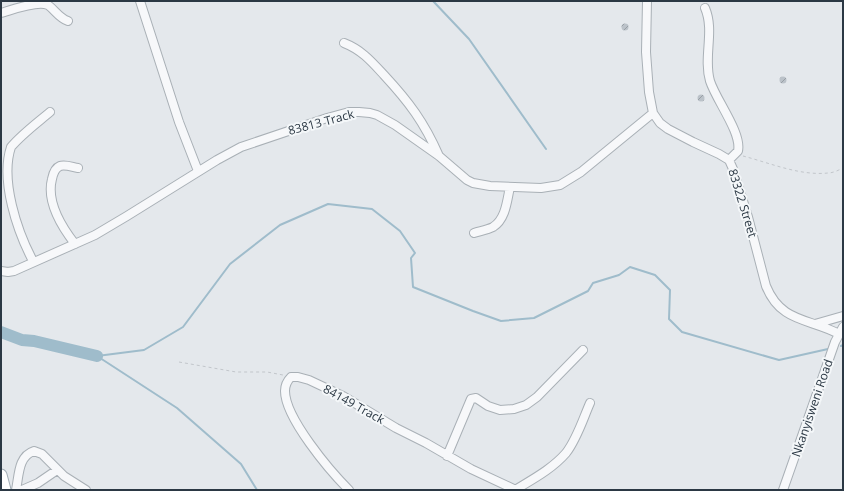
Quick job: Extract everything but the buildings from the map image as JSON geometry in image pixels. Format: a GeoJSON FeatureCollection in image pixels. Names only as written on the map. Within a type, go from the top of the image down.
{"type":"FeatureCollection","features":[{"type":"Feature","properties":{"kind":"main road"},"geometry":{"type":"LineString","coordinates":[[1,475],[5,490]]}},
{"type":"Feature","properties":{"kind":"street"},"geometry":{"type":"LineString","coordinates":[[140,1],[180,122],[198,171]]}},
{"type":"Feature","properties":{"kind":"street"},"geometry":{"type":"LineString","coordinates":[[648,1],[646,52],[649,92],[653,114]]}},
{"type":"Feature","properties":{"kind":"street"},"geometry":{"type":"LineString","coordinates":[[1,13],[31,4],[42,3],[49,6],[61,17],[68,20]]}},
{"type":"Feature","properties":{"kind":"street"},"geometry":{"type":"LineString","coordinates":[[705,8],[708,14],[710,31],[708,65],[710,80],[736,137],[738,148],[736,154],[729,160]]}},
{"type":"Feature","properties":{"kind":"street"},"geometry":{"type":"LineString","coordinates":[[344,43],[353,46],[364,54],[404,97],[423,123],[439,156]]}},
{"type":"Feature","properties":{"kind":"street"},"geometry":{"type":"LineString","coordinates":[[33,261],[7,208],[3,194],[2,172],[7,154],[11,148],[33,126],[50,112]]}},
{"type":"Feature","properties":{"kind":"street","name":"83813 Track"},"geometry":{"type":"LineString","coordinates":[[1,271],[8,272],[14,270],[95,235],[198,171],[247,144],[349,112],[370,113],[395,125],[439,156],[467,180],[473,183],[490,186],[550,188],[568,181],[581,172],[653,114]]}},
{"type":"Feature","properties":{"kind":"street","name":"83322 Street"},"geometry":{"type":"LineString","coordinates":[[653,114],[660,123],[668,129],[729,160],[744,204],[769,294],[782,310],[790,316],[841,331]]}},
{"type":"Feature","properties":{"kind":"street"},"geometry":{"type":"LineString","coordinates":[[74,244],[60,221],[54,207],[50,190],[52,176],[56,168],[64,165],[78,168]]}},
{"type":"Feature","properties":{"kind":"street"},"geometry":{"type":"LineString","coordinates":[[474,232],[494,226],[499,222],[505,210],[510,187]]}},
{"type":"Feature","properties":{"kind":"street"},"geometry":{"type":"LineString","coordinates":[[814,324],[843,316]]}},
{"type":"Feature","properties":{"kind":"street","name":"Nkanyisweni Road"},"geometry":{"type":"LineString","coordinates":[[783,490],[815,398],[841,331]]}},
{"type":"Feature","properties":{"kind":"street"},"geometry":{"type":"LineString","coordinates":[[447,456],[468,404],[472,398],[476,398],[488,406],[500,410],[514,409],[526,405],[538,397],[583,350]]}},
{"type":"Feature","properties":{"kind":"street"},"geometry":{"type":"LineString","coordinates":[[291,377],[286,383],[285,391],[286,402],[293,417],[328,467],[349,490]]}},
{"type":"Feature","properties":{"kind":"street","name":"84149 Track"},"geometry":{"type":"LineString","coordinates":[[291,377],[309,380],[343,396],[447,456],[516,490]]}},
{"type":"Feature","properties":{"kind":"street"},"geometry":{"type":"LineString","coordinates":[[516,490],[554,465],[566,453],[590,403]]}},
{"type":"Feature","properties":{"kind":"street"},"geometry":{"type":"LineString","coordinates":[[16,490],[24,457],[32,451],[42,454],[57,470],[86,490]]}},
{"type":"Feature","properties":{"kind":"street"},"geometry":{"type":"LineString","coordinates":[[22,490],[38,483],[57,470]]}},
{"type":"Feature","properties":{"kind":"path"},"geometry":{"type":"LineString","coordinates":[[736,154],[809,173],[830,173],[843,168]]}},
{"type":"Feature","properties":{"kind":"path"},"geometry":{"type":"LineString","coordinates":[[179,362],[236,372],[267,372],[291,377]]}},
{"type":"Feature","properties":{"kind":"waterway"},"geometry":{"type":"LineString","coordinates":[[433,1],[469,39],[546,149]]}},
{"type":"Feature","properties":{"kind":"waterway"},"geometry":{"type":"LineString","coordinates":[[97,356],[144,350],[183,327],[230,264],[280,225],[328,204],[372,209],[400,231],[415,253],[411,258],[413,287],[501,321],[534,318],[588,291],[593,283],[619,275],[630,267],[655,275],[670,290],[669,319],[682,332],[779,360],[828,349]]}},
{"type":"Feature","properties":{"kind":"waterway"},"geometry":{"type":"LineString","coordinates":[[1,332],[22,340],[34,341],[97,356]]}},
{"type":"Feature","properties":{"kind":"waterway"},"geometry":{"type":"LineString","coordinates":[[97,356],[177,408],[241,464],[257,490]]}}]}
